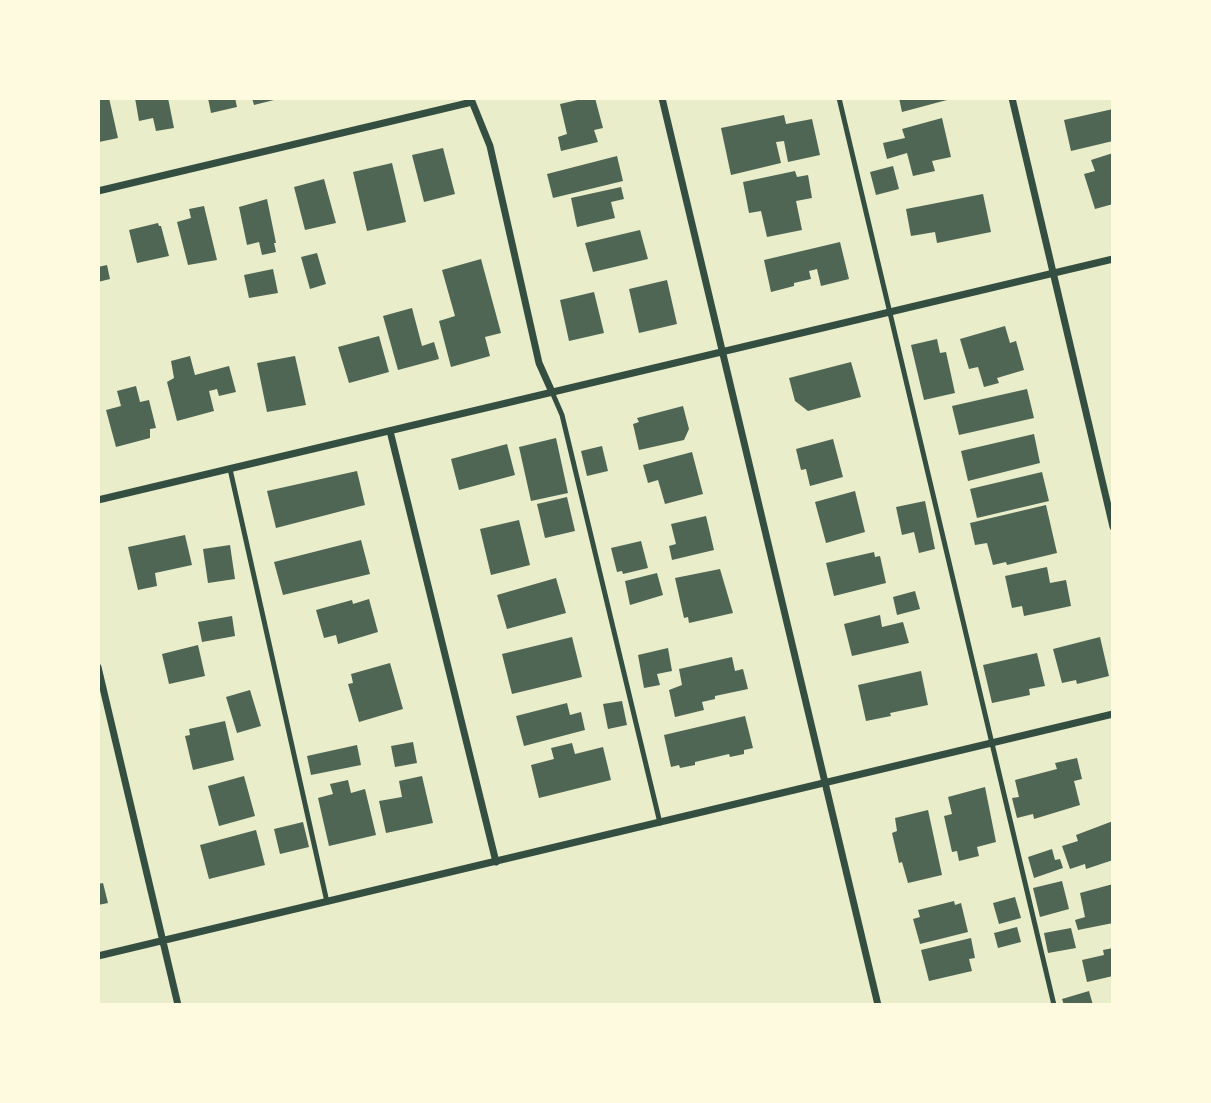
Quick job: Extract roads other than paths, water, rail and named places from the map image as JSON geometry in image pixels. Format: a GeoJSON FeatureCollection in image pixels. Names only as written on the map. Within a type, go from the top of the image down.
{"type":"FeatureCollection","features":[{"type":"Feature","properties":{"kind":"street"},"geometry":{"type":"LineString","coordinates":[[662,98],[878,1005]]}},
{"type":"Feature","properties":{"kind":"street"},"geometry":{"type":"LineString","coordinates":[[1012,98],[1113,527]]}},
{"type":"Feature","properties":{"kind":"street"},"geometry":{"type":"LineString","coordinates":[[98,191],[472,100],[490,146],[538,363],[552,393]]}},
{"type":"Feature","properties":{"kind":"street"},"geometry":{"type":"LineString","coordinates":[[98,500],[1113,259]]}},
{"type":"Feature","properties":{"kind":"street"},"geometry":{"type":"LineString","coordinates":[[390,431],[496,862]]}},
{"type":"Feature","properties":{"kind":"street"},"geometry":{"type":"LineString","coordinates":[[98,667],[178,1005]]}},
{"type":"Feature","properties":{"kind":"street"},"geometry":{"type":"LineString","coordinates":[[98,956],[1113,714]]}},
{"type":"Feature","properties":{"kind":"lane"},"geometry":{"type":"LineString","coordinates":[[839,98],[1054,1005]]}},
{"type":"Feature","properties":{"kind":"lane"},"geometry":{"type":"LineString","coordinates":[[552,393],[562,415],[660,823]]}},
{"type":"Feature","properties":{"kind":"lane"},"geometry":{"type":"LineString","coordinates":[[230,469],[327,902]]}}]}
